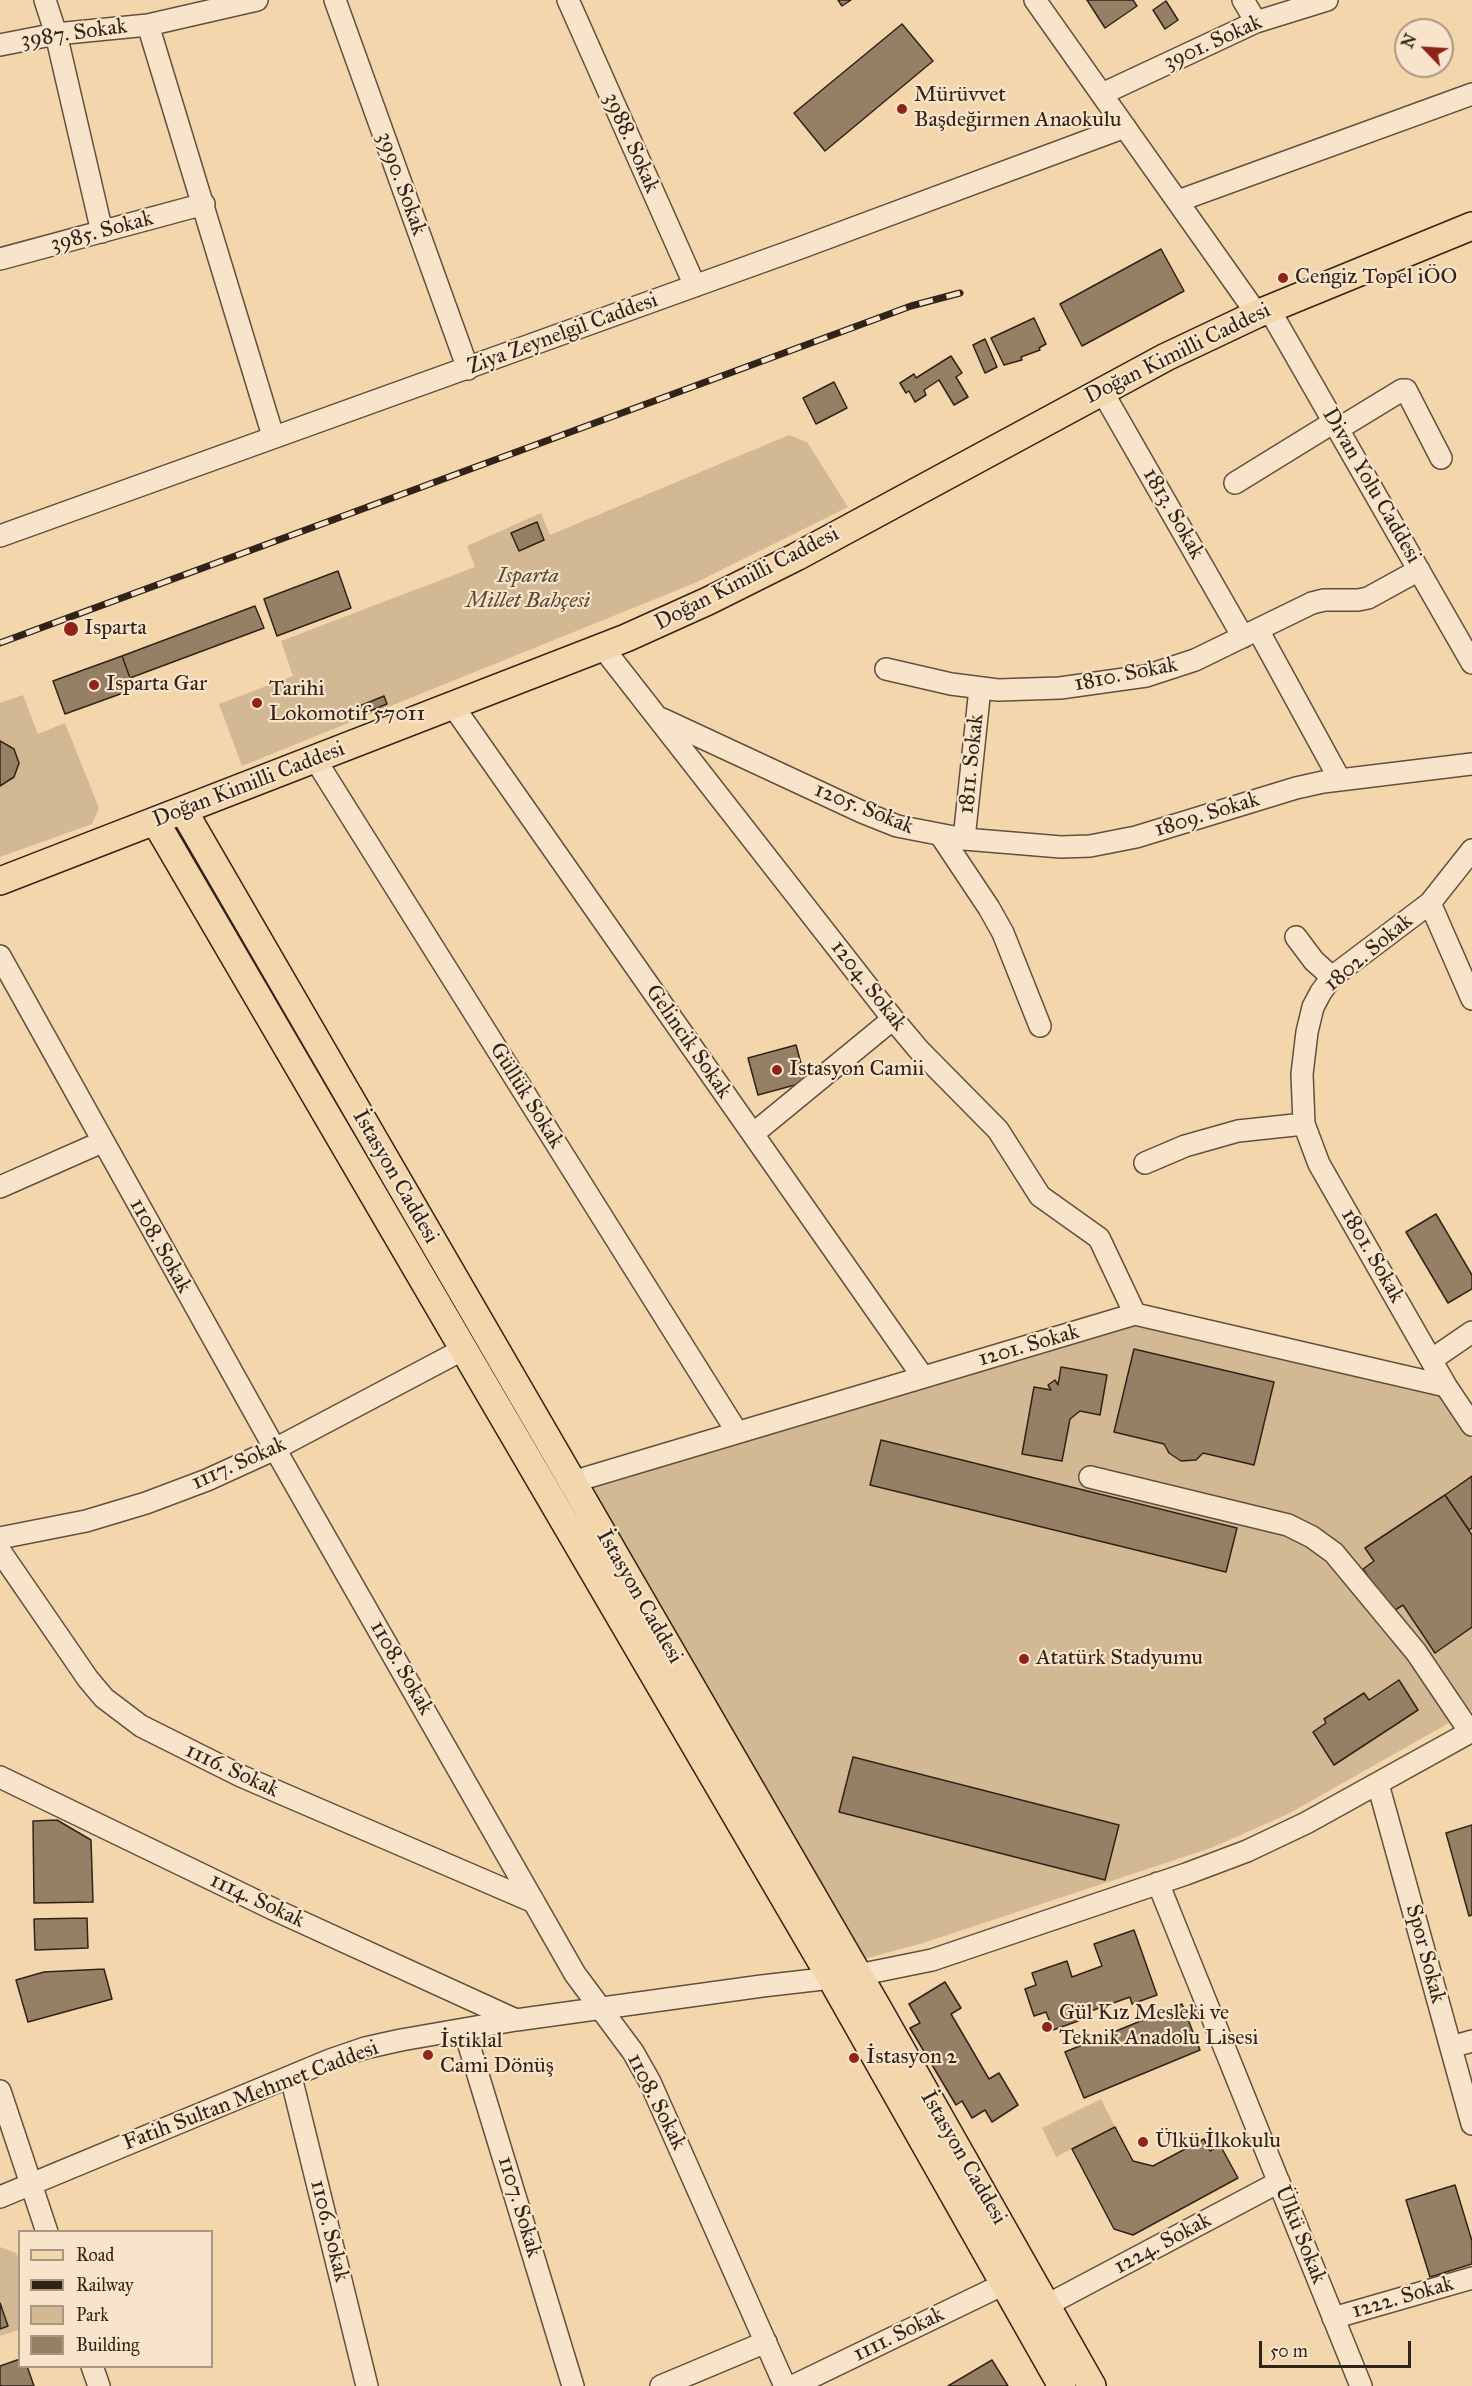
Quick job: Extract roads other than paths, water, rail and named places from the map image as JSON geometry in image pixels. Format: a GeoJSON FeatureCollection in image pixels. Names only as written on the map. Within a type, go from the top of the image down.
{"type":"FeatureCollection","features":[{"type":"Feature","properties":{"kind":"main road","name":"Doğan Kimilli Caddesi"},"geometry":{"type":"LineString","coordinates":[[0,881],[603,648],[708,601],[796,557],[1166,357],[1263,311],[1472,226]]}},
{"type":"Feature","properties":{"kind":"main road","name":"İstasyon Caddesi"},"geometry":{"type":"LineString","coordinates":[[183,810],[858,1975],[1092,2386]]}},
{"type":"Feature","properties":{"kind":"main road","name":"İstasyon Caddesi"},"geometry":{"type":"LineString","coordinates":[[155,821],[831,1978],[1062,2386]]}},
{"type":"Feature","properties":{"kind":"street"},"geometry":{"type":"LineString","coordinates":[[45,0],[56,34],[102,232]]}},
{"type":"Feature","properties":{"kind":"street","name":"3987. Sokak"},"geometry":{"type":"LineString","coordinates":[[0,45],[56,34],[148,25],[257,0]]}},
{"type":"Feature","properties":{"kind":"street","name":"3990. Sokak"},"geometry":{"type":"LineString","coordinates":[[335,0],[468,369]]}},
{"type":"Feature","properties":{"kind":"street","name":"3988. Sokak"},"geometry":{"type":"LineString","coordinates":[[568,0],[695,286]]}},
{"type":"Feature","properties":{"kind":"street","name":"Divan Yolu Caddesi"},"geometry":{"type":"LineString","coordinates":[[1035,0],[1178,201],[1263,311],[1336,426],[1472,663]]}},
{"type":"Feature","properties":{"kind":"street"},"geometry":{"type":"LineString","coordinates":[[1243,0],[1257,22]]}},
{"type":"Feature","properties":{"kind":"street","name":"3901. Sokak"},"geometry":{"type":"LineString","coordinates":[[1102,94],[1257,22],[1326,0]]}},
{"type":"Feature","properties":{"kind":"street"},"geometry":{"type":"LineString","coordinates":[[148,25],[273,436]]}},
{"type":"Feature","properties":{"kind":"street"},"geometry":{"type":"LineString","coordinates":[[1178,201],[1472,94]]}},
{"type":"Feature","properties":{"kind":"street","name":"Ziya Zeynelgil Caddesi"},"geometry":{"type":"LineString","coordinates":[[0,536],[273,436],[468,369],[1125,127]]}},
{"type":"Feature","properties":{"kind":"street","name":"3985. Sokak"},"geometry":{"type":"LineString","coordinates":[[0,260],[204,204]]}},
{"type":"Feature","properties":{"kind":"street"},"geometry":{"type":"LineString","coordinates":[[1234,483],[1402,390],[1406,390],[1441,458]]}},
{"type":"Feature","properties":{"kind":"street","name":"1813. Sokak"},"geometry":{"type":"LineString","coordinates":[[1102,391],[1340,780]]}},
{"type":"Feature","properties":{"kind":"street","name":"1810. Sokak"},"geometry":{"type":"LineString","coordinates":[[886,669],[980,688],[1020,690],[1060,688],[1146,676],[1195,660],[1324,600],[1368,598],[1419,570]]}},
{"type":"Feature","properties":{"kind":"street","name":"1204. Sokak"},"geometry":{"type":"LineString","coordinates":[[603,648],[893,1019],[919,1050],[998,1130],[1040,1196],[1099,1239],[1136,1314]]}},
{"type":"Feature","properties":{"kind":"street","name":"1811. Sokak"},"geometry":{"type":"LineString","coordinates":[[964,839],[980,688]]}},
{"type":"Feature","properties":{"kind":"street","name":"Gelincik Sokak"},"geometry":{"type":"LineString","coordinates":[[453,706],[923,1377]]}},
{"type":"Feature","properties":{"kind":"street","name":"1205. Sokak"},"geometry":{"type":"LineString","coordinates":[[658,717],[862,812],[897,826],[941,836],[1003,933],[1040,1026]]}},
{"type":"Feature","properties":{"kind":"street","name":"Güllük Sokak"},"geometry":{"type":"LineString","coordinates":[[315,759],[737,1432]]}},
{"type":"Feature","properties":{"kind":"street","name":"1809. Sokak"},"geometry":{"type":"LineString","coordinates":[[941,836],[1061,848],[1114,842],[1296,789],[1340,780],[1472,765]]}},
{"type":"Feature","properties":{"kind":"street","name":"1802. Sokak"},"geometry":{"type":"LineString","coordinates":[[1304,1124],[1302,1074],[1313,1006],[1332,977],[1430,903],[1472,850]]}},
{"type":"Feature","properties":{"kind":"street"},"geometry":{"type":"LineString","coordinates":[[1430,903],[1472,999]]}},
{"type":"Feature","properties":{"kind":"street"},"geometry":{"type":"LineString","coordinates":[[1296,937],[1314,961],[1332,977]]}},
{"type":"Feature","properties":{"kind":"street","name":"1108. Sokak"},"geometry":{"type":"LineString","coordinates":[[0,956],[275,1449],[575,1974],[633,2052],[650,2082],[786,2386]]}},
{"type":"Feature","properties":{"kind":"street"},"geometry":{"type":"LineString","coordinates":[[753,1134],[893,1019]]}},
{"type":"Feature","properties":{"kind":"street"},"geometry":{"type":"LineString","coordinates":[[1144,1163],[1185,1146],[1228,1134],[1304,1124]]}},
{"type":"Feature","properties":{"kind":"street","name":"1801. Sokak"},"geometry":{"type":"LineString","coordinates":[[1304,1124],[1319,1164],[1446,1386]]}},
{"type":"Feature","properties":{"kind":"street"},"geometry":{"type":"LineString","coordinates":[[0,1187],[102,1142]]}},
{"type":"Feature","properties":{"kind":"street","name":"1201. Sokak"},"geometry":{"type":"LineString","coordinates":[[573,1482],[1136,1314],[1446,1386]]}},
{"type":"Feature","properties":{"kind":"street"},"geometry":{"type":"LineString","coordinates":[[1431,1360],[1472,1332]]}},
{"type":"Feature","properties":{"kind":"street","name":"1117. Sokak"},"geometry":{"type":"LineString","coordinates":[[0,1538],[86,1521],[147,1503],[207,1480],[275,1449],[464,1349]]}},
{"type":"Feature","properties":{"kind":"street"},"geometry":{"type":"LineString","coordinates":[[1446,1386],[1472,1425]]}},
{"type":"Feature","properties":{"kind":"street"},"geometry":{"type":"LineString","coordinates":[[1090,1477],[1288,1525],[1312,1537],[1334,1553],[1416,1652],[1471,1732]]}},
{"type":"Feature","properties":{"kind":"street","name":"1116. Sokak"},"geometry":{"type":"LineString","coordinates":[[0,1551],[88,1679],[104,1698],[141,1726],[241,1776],[534,1902]]}},
{"type":"Feature","properties":{"kind":"street","name":"Fatih Sultan Mehmet Caddesi"},"geometry":{"type":"LineString","coordinates":[[0,2197],[364,2048],[516,2020],[858,1975],[932,1960],[1247,1851],[1306,1823],[1471,1732]]}},
{"type":"Feature","properties":{"kind":"street","name":"1114. Sokak"},"geometry":{"type":"LineString","coordinates":[[0,1777],[273,1909],[516,2020]]}},
{"type":"Feature","properties":{"kind":"street","name":"Spor Sokak"},"geometry":{"type":"LineString","coordinates":[[1378,1784],[1472,2124]]}},
{"type":"Feature","properties":{"kind":"street","name":"Ülkü Sokak"},"geometry":{"type":"LineString","coordinates":[[1158,1883],[1361,2386]]}},
{"type":"Feature","properties":{"kind":"street","name":"1107. Sokak"},"geometry":{"type":"LineString","coordinates":[[464,2029],[573,2386]]}},
{"type":"Feature","properties":{"kind":"street"},"geometry":{"type":"LineString","coordinates":[[1450,2046],[1472,2041]]}},
{"type":"Feature","properties":{"kind":"street","name":"1106. Sokak"},"geometry":{"type":"LineString","coordinates":[[291,2077],[367,2386]]}},
{"type":"Feature","properties":{"kind":"street"},"geometry":{"type":"LineString","coordinates":[[0,2091],[46,2230]]}},
{"type":"Feature","properties":{"kind":"street","name":"1224. Sokak"},"geometry":{"type":"LineString","coordinates":[[1047,2306],[1279,2182]]}},
{"type":"Feature","properties":{"kind":"street","name":"1222. Sokak"},"geometry":{"type":"LineString","coordinates":[[1334,2318],[1472,2277]]}},
{"type":"Feature","properties":{"kind":"street","name":"1111. Sokak"},"geometry":{"type":"LineString","coordinates":[[793,2386],[1004,2284]]}},
{"type":"Feature","properties":{"kind":"street"},"geometry":{"type":"LineString","coordinates":[[662,2386],[766,2342]]}},
{"type":"Feature","properties":{"kind":"street"},"geometry":{"type":"LineString","coordinates":[[92,2368],[99,2386]]}},
{"type":"Feature","properties":{"kind":"railway"},"geometry":{"type":"LineString","coordinates":[[0,643],[911,306],[960,293]]}},
{"type":"Feature","properties":{"kind":"place","name":"Mürüvvet Başdeğirmen Anaokulu"},"geometry":{"type":"Point","coordinates":[902,109]}},
{"type":"Feature","properties":{"kind":"place","name":"Cengiz Topel iÖO"},"geometry":{"type":"Point","coordinates":[1283,278]}},
{"type":"Feature","properties":{"kind":"place","name":"Isparta"},"geometry":{"type":"Point","coordinates":[71,629]}},
{"type":"Feature","properties":{"kind":"place","name":"Isparta Gar"},"geometry":{"type":"Point","coordinates":[94,685]}},
{"type":"Feature","properties":{"kind":"place","name":"Tarihi Lokomotif 57011"},"geometry":{"type":"Point","coordinates":[257,703]}},
{"type":"Feature","properties":{"kind":"place","name":"Istasyon Camii"},"geometry":{"type":"Point","coordinates":[777,1070]}},
{"type":"Feature","properties":{"kind":"place","name":"Atatürk Stadyumu"},"geometry":{"type":"Point","coordinates":[1024,1659]}},
{"type":"Feature","properties":{"kind":"place","name":"Gül Kız Mesleki ve Teknik Anadolu Lisesi"},"geometry":{"type":"Point","coordinates":[1047,2027]}},
{"type":"Feature","properties":{"kind":"place","name":"İstiklal Cami Dönüş"},"geometry":{"type":"Point","coordinates":[428,2055]}},
{"type":"Feature","properties":{"kind":"place","name":"İstasyon 2"},"geometry":{"type":"Point","coordinates":[854,2058]}},
{"type":"Feature","properties":{"kind":"place","name":"Ülkü İlkokulu"},"geometry":{"type":"Point","coordinates":[1143,2142]}},
{"type":"Feature","properties":{"kind":"park label","name":"Isparta Millet Bahçesi"},"geometry":{"type":"Point","coordinates":[528,590]}}]}
